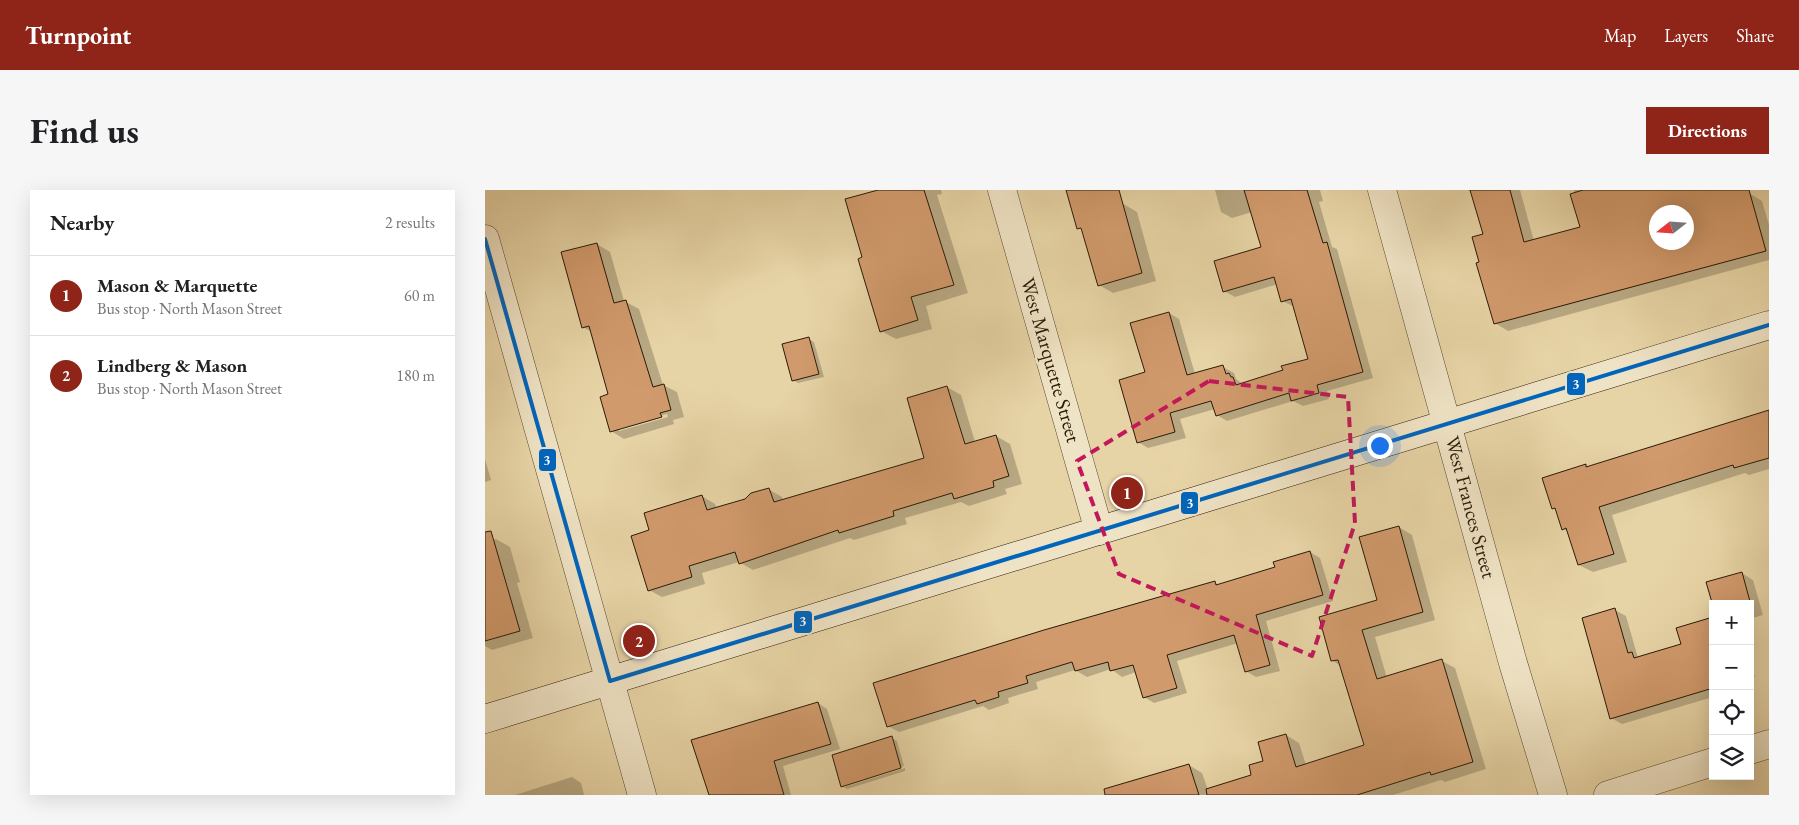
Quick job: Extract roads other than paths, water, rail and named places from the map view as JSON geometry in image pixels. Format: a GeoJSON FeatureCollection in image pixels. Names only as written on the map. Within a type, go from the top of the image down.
{"type":"FeatureCollection","features":[{"type":"Feature","properties":{"kind":"street","name":"West Marquette Street"},"geometry":{"type":"LineString","coordinates":[[1003,190],[1099,531]]}},
{"type":"Feature","properties":{"kind":"street","name":"West Frances Street"},"geometry":{"type":"LineString","coordinates":[[1382,190],[1513,663],[1553,795]]}},
{"type":"Feature","properties":{"kind":"street"},"geometry":{"type":"LineString","coordinates":[[485,239],[493,299],[610,682],[642,795]]}},
{"type":"Feature","properties":{"kind":"street"},"geometry":{"type":"LineString","coordinates":[[485,719],[1769,324]]}},
{"type":"Feature","properties":{"kind":"street"},"geometry":{"type":"LineString","coordinates":[[1754,749],[1769,744]]}},
{"type":"Feature","properties":{"kind":"street"},"geometry":{"type":"LineString","coordinates":[[1608,795],[1709,763]]}},
{"type":"Feature","properties":{"kind":"place","name":"Mason & Marquette"},"geometry":{"type":"Point","coordinates":[1127,493]}},
{"type":"Feature","properties":{"kind":"place","name":"Lindberg & Mason"},"geometry":{"type":"Point","coordinates":[639,641]}}]}
